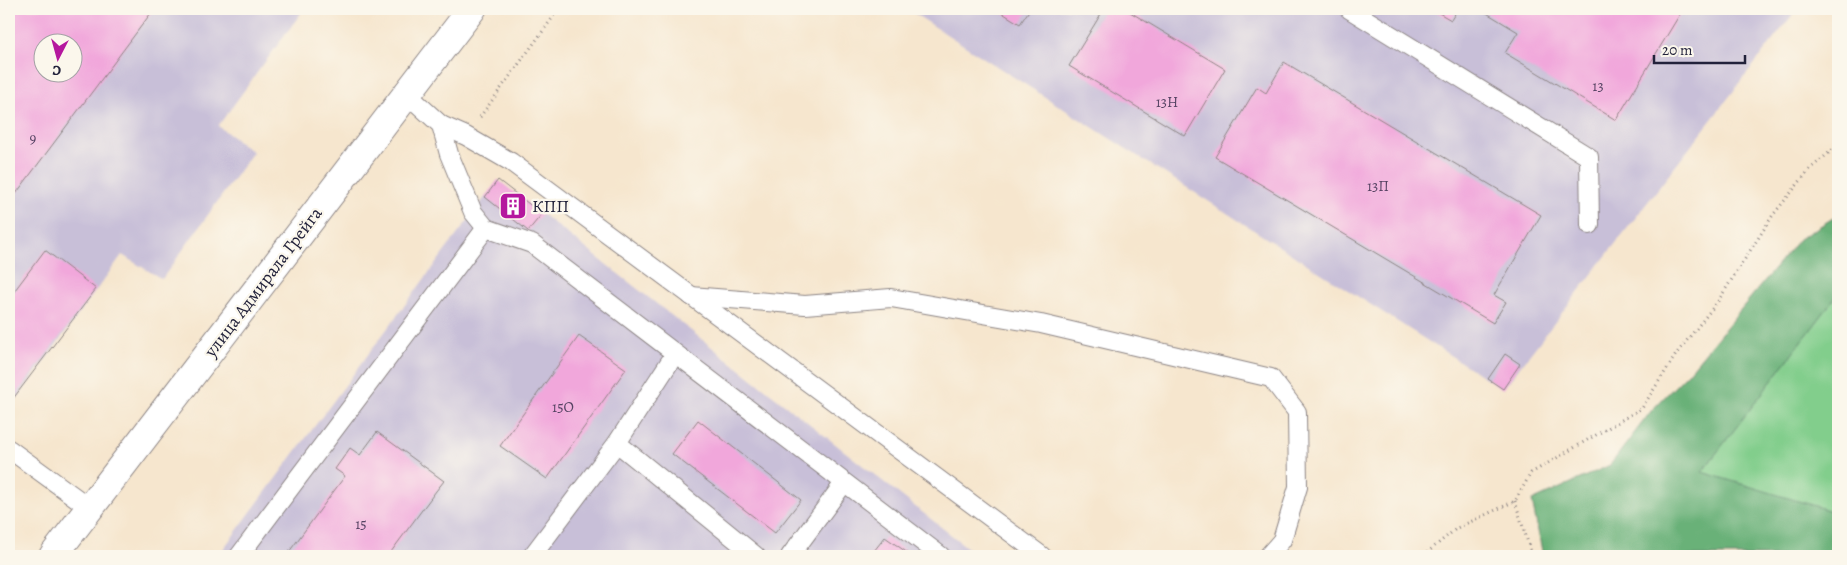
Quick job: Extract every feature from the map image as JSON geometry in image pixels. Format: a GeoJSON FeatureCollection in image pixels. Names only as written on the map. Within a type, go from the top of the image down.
{"type":"FeatureCollection","features":[{"type":"Feature","properties":{"kind":"street","name":"улица Адмирала Грейга"},"geometry":{"type":"LineString","coordinates":[[54,556],[472,9]]}},
{"type":"Feature","properties":{"kind":"lane"},"geometry":{"type":"LineString","coordinates":[[1349,9],[1589,158],[1590,224]]}},
{"type":"Feature","properties":{"kind":"lane"},"geometry":{"type":"LineString","coordinates":[[407,94],[441,125],[466,136],[511,162],[1042,556]]}},
{"type":"Feature","properties":{"kind":"lane"},"geometry":{"type":"LineString","coordinates":[[441,125],[449,154],[473,212],[486,228],[532,244],[941,556]]}},
{"type":"Feature","properties":{"kind":"lane"},"geometry":{"type":"LineString","coordinates":[[239,556],[486,228]]}},
{"type":"Feature","properties":{"kind":"lane"},"geometry":{"type":"LineString","coordinates":[[692,296],[805,305],[890,298],[1041,324],[1272,378],[1297,412],[1298,486],[1282,540],[1268,556]]}},
{"type":"Feature","properties":{"kind":"lane"},"geometry":{"type":"LineString","coordinates":[[532,556],[616,443],[675,354]]}},
{"type":"Feature","properties":{"kind":"lane"},"geometry":{"type":"LineString","coordinates":[[616,443],[756,556]]}},
{"type":"Feature","properties":{"kind":"lane"},"geometry":{"type":"LineString","coordinates":[[9,449],[90,508]]}},
{"type":"Feature","properties":{"kind":"lane"},"geometry":{"type":"LineString","coordinates":[[790,556],[844,483]]}},
{"type":"Feature","properties":{"kind":"path"},"geometry":{"type":"LineString","coordinates":[[466,136],[559,9]]}},
{"type":"Feature","properties":{"kind":"path"},"geometry":{"type":"LineString","coordinates":[[1422,556],[1457,528],[1515,501],[1531,473],[1642,408],[1677,353],[1718,301],[1773,215],[1810,169],[1838,145]]}},
{"type":"Feature","properties":{"kind":"path"},"geometry":{"type":"LineString","coordinates":[[1515,501],[1532,556]]}},
{"type":"Feature","properties":{"kind":"shaded area"},"geometry":{"type":"Polygon","coordinates":[[[9,9],[304,9],[218,126],[253,152],[162,279],[122,255],[9,409],[9,9]]]}},
{"type":"Feature","properties":{"kind":"shaded area"},"geometry":{"type":"Polygon","coordinates":[[[907,9],[1797,9],[1503,389],[907,9]]]}},
{"type":"Feature","properties":{"kind":"shaded area"},"geometry":{"type":"Polygon","coordinates":[[[498,180],[542,214],[978,556],[218,556],[498,180]]]}},
{"type":"Feature","properties":{"kind":"green space"},"geometry":{"type":"Polygon","coordinates":[[[1838,215],[1838,294],[1702,472],[1838,513],[1838,556],[1543,556],[1532,501],[1610,465],[1652,410],[1689,372],[1799,239],[1838,215]]]}},
{"type":"Feature","properties":{"kind":"green space"},"geometry":{"type":"Polygon","coordinates":[[[1838,294],[1838,513],[1701,473],[1838,294]]]}},
{"type":"Feature","properties":{"kind":"building"},"geometry":{"type":"Polygon","coordinates":[[[9,9],[154,9],[9,203],[9,9]]]}},
{"type":"Feature","properties":{"kind":"building"},"geometry":{"type":"Polygon","coordinates":[[[996,9],[1030,9],[1020,24],[996,9]]]}},
{"type":"Feature","properties":{"kind":"building"},"geometry":{"type":"Polygon","coordinates":[[[1104,9],[1125,9],[1225,69],[1185,136],[1069,66],[1104,9]]]}},
{"type":"Feature","properties":{"kind":"building"},"geometry":{"type":"Polygon","coordinates":[[[1432,9],[1458,9],[1451,20],[1432,9]]]}},
{"type":"Feature","properties":{"kind":"building"},"geometry":{"type":"Polygon","coordinates":[[[1480,9],[1683,9],[1616,120],[1505,53],[1518,32],[1480,9]]]}},
{"type":"Feature","properties":{"kind":"building"},"geometry":{"type":"Polygon","coordinates":[[[1284,62],[1541,215],[1494,295],[1506,302],[1493,323],[1215,157],[1257,87],[1266,93],[1284,62]]]}},
{"type":"Feature","properties":{"kind":"building","name":"КПП"},"geometry":{"type":"Polygon","coordinates":[[[498,180],[542,214],[528,231],[485,197],[498,180]]]}},
{"type":"Feature","properties":{"kind":"building"},"geometry":{"type":"Polygon","coordinates":[[[45,250],[96,289],[9,404],[9,298],[45,250]]]}},
{"type":"Feature","properties":{"kind":"building"},"geometry":{"type":"Polygon","coordinates":[[[579,336],[626,369],[547,479],[500,446],[579,336]]]}},
{"type":"Feature","properties":{"kind":"building"},"geometry":{"type":"Polygon","coordinates":[[[1505,354],[1520,364],[1503,389],[1488,379],[1505,354]]]}},
{"type":"Feature","properties":{"kind":"building"},"geometry":{"type":"Polygon","coordinates":[[[698,420],[801,500],[775,533],[672,454],[698,420]]]}},
{"type":"Feature","properties":{"kind":"building"},"geometry":{"type":"Polygon","coordinates":[[[377,432],[444,481],[388,556],[286,556],[345,476],[335,469],[350,448],[360,455],[377,432]]]}},
{"type":"Feature","properties":{"kind":"building"},"geometry":{"type":"Polygon","coordinates":[[[885,537],[912,556],[870,556],[885,537]]]}},
{"type":"Feature","properties":{"kind":"place","name":"КПП"},"geometry":{"type":"Point","coordinates":[513,206]}}]}
